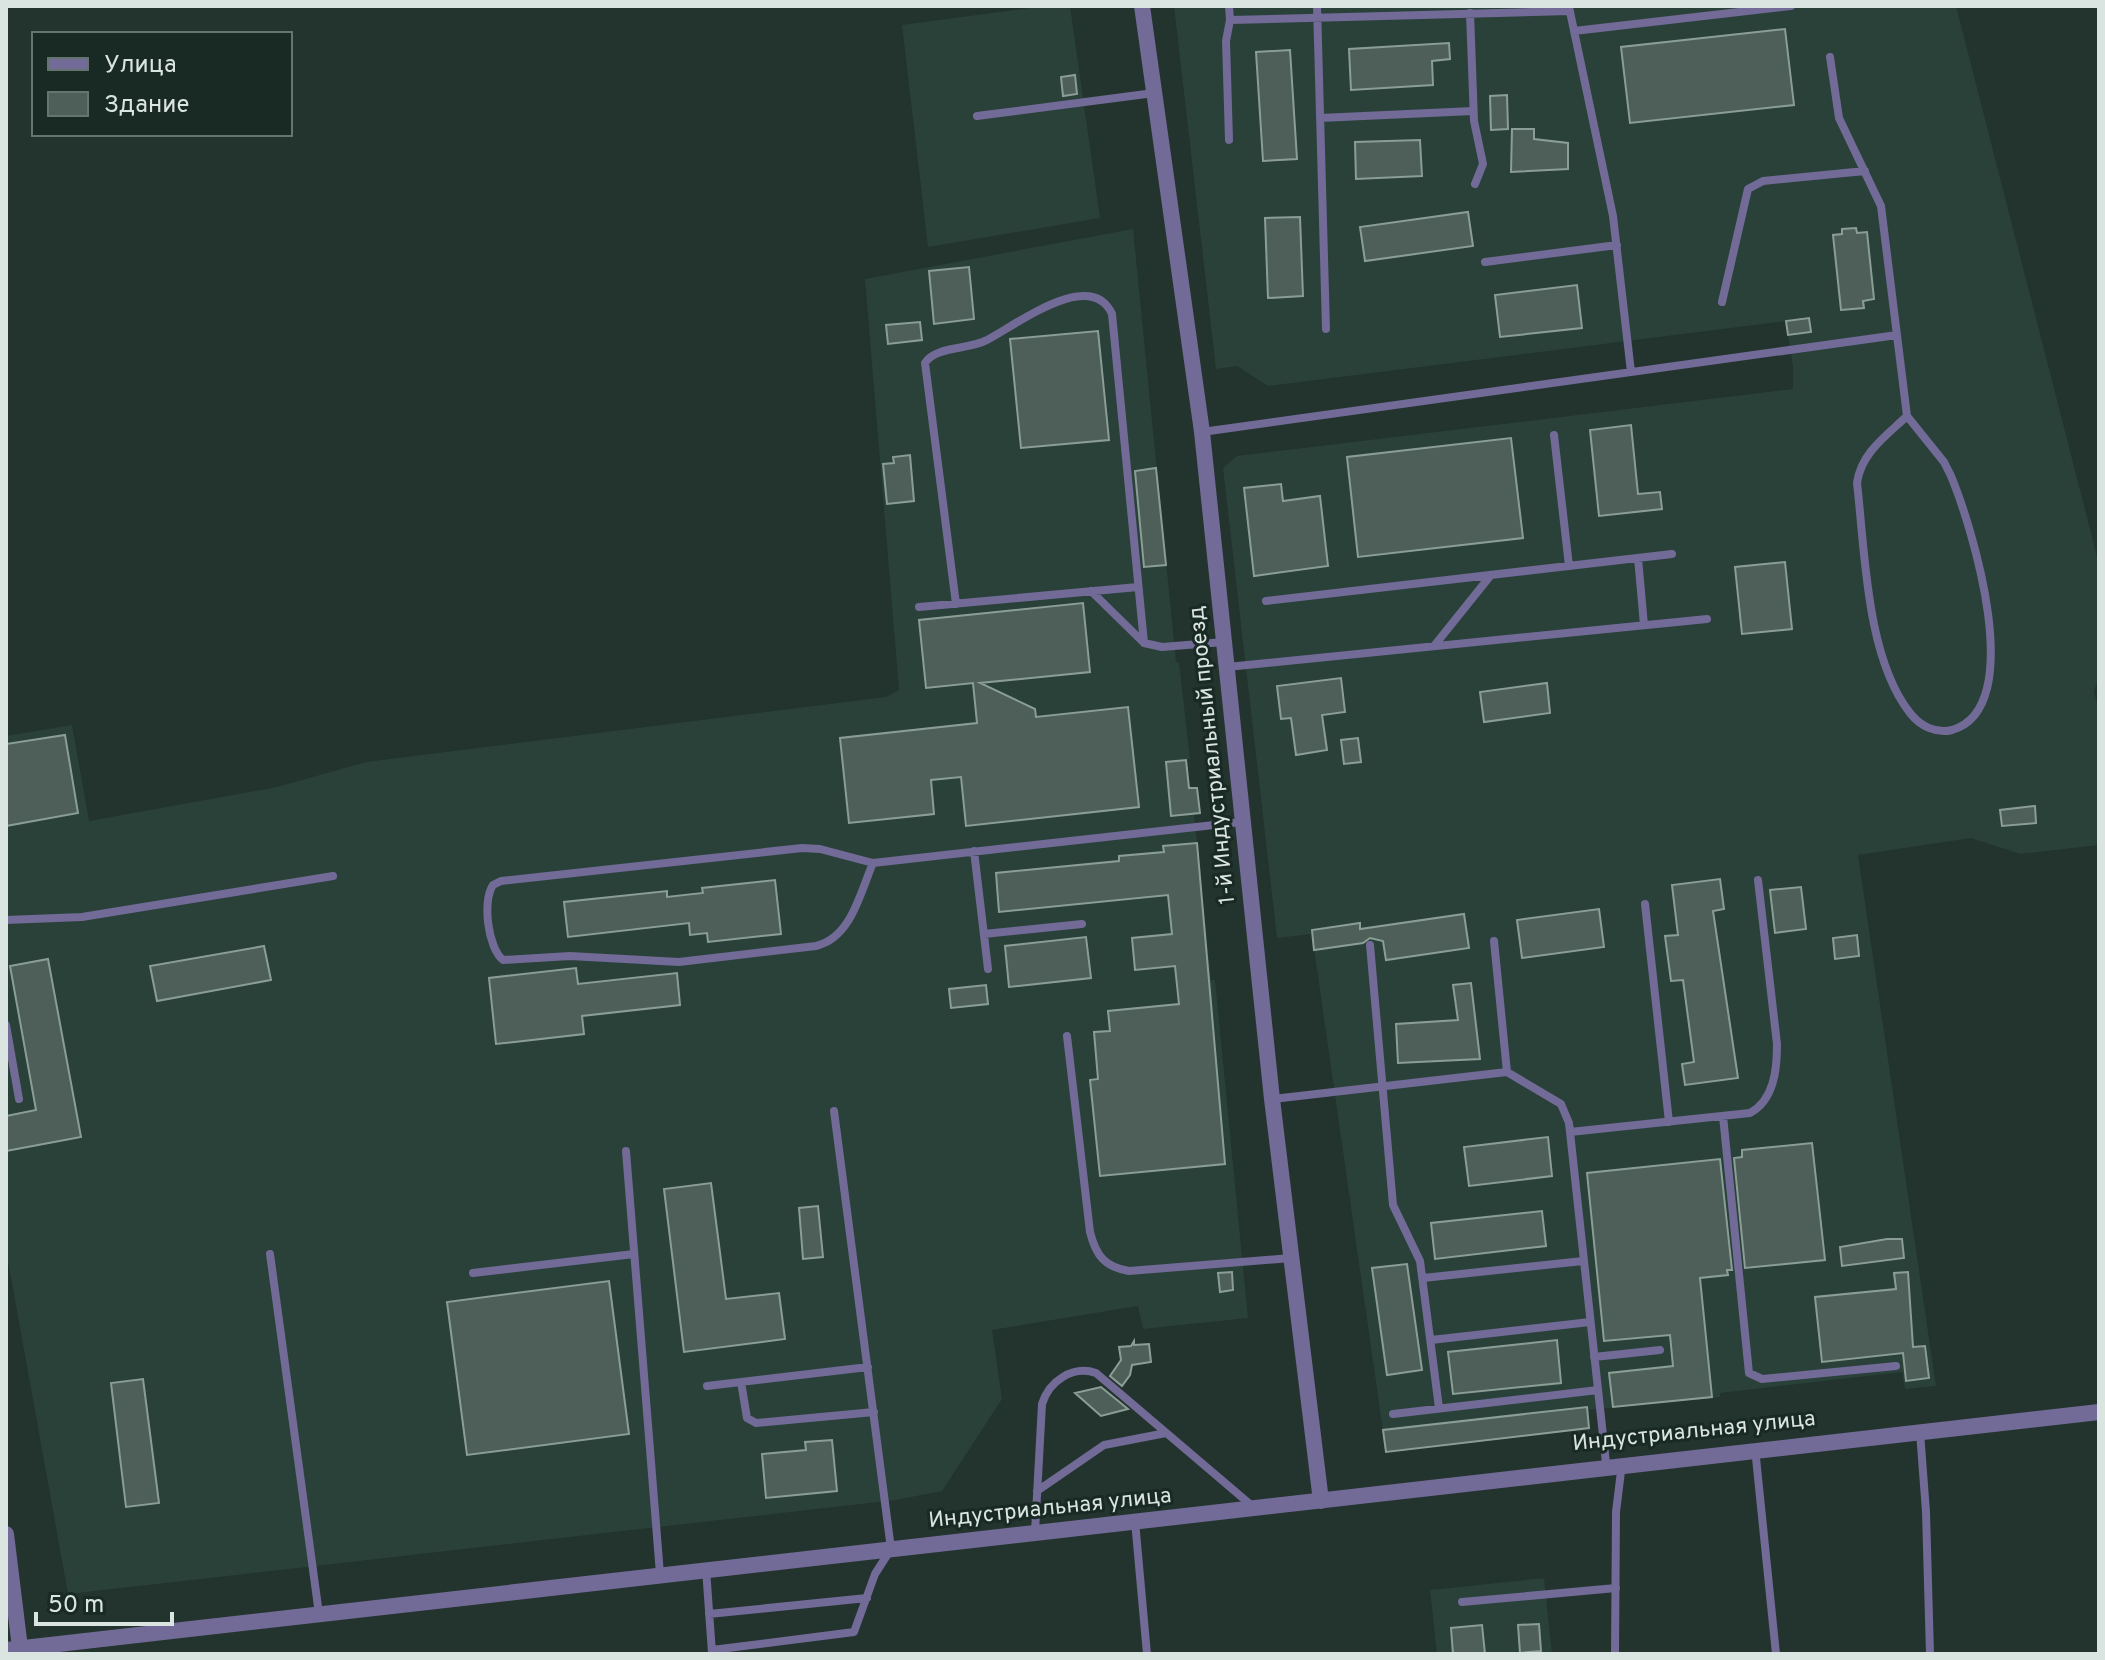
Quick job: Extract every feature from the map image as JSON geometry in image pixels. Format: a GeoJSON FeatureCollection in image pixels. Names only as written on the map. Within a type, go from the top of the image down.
{"type":"FeatureCollection","features":[{"type":"Feature","properties":{"kind":"street","name":"1-й Индустриальный проезд"},"geometry":{"type":"LineString","coordinates":[[1142,6],[1202,432],[1241,822],[1321,1501]]}},
{"type":"Feature","properties":{"kind":"street","name":"Индустриальная улица"},"geometry":{"type":"LineString","coordinates":[[14,1652],[660,1574],[1321,1501],[1614,1462],[2099,1412]]}},
{"type":"Feature","properties":{"kind":"street"},"geometry":{"type":"LineString","coordinates":[[6,1534],[14,1652]]}},
{"type":"Feature","properties":{"kind":"lane"},"geometry":{"type":"LineString","coordinates":[[1229,6],[1226,41],[1229,140]]}},
{"type":"Feature","properties":{"kind":"lane"},"geometry":{"type":"LineString","coordinates":[[1317,6],[1326,329]]}},
{"type":"Feature","properties":{"kind":"lane"},"geometry":{"type":"LineString","coordinates":[[1574,31],[1791,6]]}},
{"type":"Feature","properties":{"kind":"lane"},"geometry":{"type":"LineString","coordinates":[[1230,20],[1569,8],[1617,245],[1631,372]]}},
{"type":"Feature","properties":{"kind":"lane"},"geometry":{"type":"LineString","coordinates":[[1470,13],[1473,111],[1483,164],[1475,184]]}},
{"type":"Feature","properties":{"kind":"lane"},"geometry":{"type":"LineString","coordinates":[[1830,57],[1839,118],[1881,206],[1907,416],[1944,462],[1951,476],[1991,617],[1987,685],[1977,711],[1963,726],[1949,731],[1924,726],[1910,713],[1886,663],[1869,586],[1857,483],[1859,469],[1867,455],[1907,416]]}},
{"type":"Feature","properties":{"kind":"lane"},"geometry":{"type":"LineString","coordinates":[[977,116],[1155,93]]}},
{"type":"Feature","properties":{"kind":"lane"},"geometry":{"type":"LineString","coordinates":[[1320,118],[1473,111]]}},
{"type":"Feature","properties":{"kind":"lane"},"geometry":{"type":"LineString","coordinates":[[1722,302],[1748,189],[1763,181],[1865,171]]}},
{"type":"Feature","properties":{"kind":"lane"},"geometry":{"type":"LineString","coordinates":[[1485,262],[1617,245]]}},
{"type":"Feature","properties":{"kind":"lane"},"geometry":{"type":"LineString","coordinates":[[956,604],[925,363],[932,355],[983,343],[1064,299],[1078,295],[1099,298],[1112,314],[1144,643]]}},
{"type":"Feature","properties":{"kind":"lane"},"geometry":{"type":"LineString","coordinates":[[1202,432],[1897,335]]}},
{"type":"Feature","properties":{"kind":"lane"},"geometry":{"type":"LineString","coordinates":[[1554,435],[1569,566]]}},
{"type":"Feature","properties":{"kind":"lane"},"geometry":{"type":"LineString","coordinates":[[1266,601],[1672,554]]}},
{"type":"Feature","properties":{"kind":"lane"},"geometry":{"type":"LineString","coordinates":[[1638,558],[1644,625]]}},
{"type":"Feature","properties":{"kind":"lane"},"geometry":{"type":"LineString","coordinates":[[1434,646],[1492,575]]}},
{"type":"Feature","properties":{"kind":"lane"},"geometry":{"type":"LineString","coordinates":[[919,607],[1138,587]]}},
{"type":"Feature","properties":{"kind":"lane"},"geometry":{"type":"LineString","coordinates":[[1091,591],[1144,643],[1162,647],[1224,642]]}},
{"type":"Feature","properties":{"kind":"lane"},"geometry":{"type":"LineString","coordinates":[[1226,667],[1707,619]]}},
{"type":"Feature","properties":{"kind":"lane"},"geometry":{"type":"LineString","coordinates":[[873,863],[845,927],[830,943],[679,962],[570,956],[514,962],[503,960],[494,949],[487,900],[493,885],[501,881],[802,848],[873,863],[1241,822]]}},
{"type":"Feature","properties":{"kind":"lane"},"geometry":{"type":"LineString","coordinates":[[974,851],[988,969]]}},
{"type":"Feature","properties":{"kind":"lane"},"geometry":{"type":"LineString","coordinates":[[6,920],[82,917],[333,876]]}},
{"type":"Feature","properties":{"kind":"lane"},"geometry":{"type":"LineString","coordinates":[[1570,1132],[1750,1113],[1768,1098],[1777,1062],[1758,880]]}},
{"type":"Feature","properties":{"kind":"lane"},"geometry":{"type":"LineString","coordinates":[[1645,904],[1669,1122]]}},
{"type":"Feature","properties":{"kind":"lane"},"geometry":{"type":"LineString","coordinates":[[984,934],[1082,924]]}},
{"type":"Feature","properties":{"kind":"lane"},"geometry":{"type":"LineString","coordinates":[[1494,941],[1507,1072]]}},
{"type":"Feature","properties":{"kind":"lane"},"geometry":{"type":"LineString","coordinates":[[1370,945],[1393,1205],[1417,1252],[1423,1278],[1439,1408]]}},
{"type":"Feature","properties":{"kind":"lane"},"geometry":{"type":"LineString","coordinates":[[6,1025],[19,1099]]}},
{"type":"Feature","properties":{"kind":"lane"},"geometry":{"type":"LineString","coordinates":[[1067,1036],[1090,1232],[1102,1260],[1113,1268],[1129,1271],[1291,1258]]}},
{"type":"Feature","properties":{"kind":"lane"},"geometry":{"type":"LineString","coordinates":[[1272,1099],[1507,1072],[1561,1104],[1570,1132],[1598,1390],[1614,1462],[1615,1654]]}},
{"type":"Feature","properties":{"kind":"lane"},"geometry":{"type":"LineString","coordinates":[[706,1569],[712,1652],[847,1635],[859,1626],[875,1574],[891,1549],[834,1111]]}},
{"type":"Feature","properties":{"kind":"lane"},"geometry":{"type":"LineString","coordinates":[[1723,1116],[1749,1373],[1762,1379],[1896,1366]]}},
{"type":"Feature","properties":{"kind":"lane"},"geometry":{"type":"LineString","coordinates":[[626,1151],[660,1574]]}},
{"type":"Feature","properties":{"kind":"lane"},"geometry":{"type":"LineString","coordinates":[[270,1254],[319,1614]]}},
{"type":"Feature","properties":{"kind":"lane"},"geometry":{"type":"LineString","coordinates":[[473,1273],[634,1254]]}},
{"type":"Feature","properties":{"kind":"lane"},"geometry":{"type":"LineString","coordinates":[[1423,1278],[1583,1261]]}},
{"type":"Feature","properties":{"kind":"lane"},"geometry":{"type":"LineString","coordinates":[[1431,1340],[1590,1322]]}},
{"type":"Feature","properties":{"kind":"lane"},"geometry":{"type":"LineString","coordinates":[[1594,1357],[1660,1350]]}},
{"type":"Feature","properties":{"kind":"lane"},"geometry":{"type":"LineString","coordinates":[[707,1386],[868,1367]]}},
{"type":"Feature","properties":{"kind":"lane"},"geometry":{"type":"LineString","coordinates":[[1035,1533],[1042,1404],[1051,1386],[1068,1373],[1086,1370],[1096,1373],[1255,1508]]}},
{"type":"Feature","properties":{"kind":"lane"},"geometry":{"type":"LineString","coordinates":[[741,1382],[747,1418],[756,1423],[874,1412]]}},
{"type":"Feature","properties":{"kind":"lane"},"geometry":{"type":"LineString","coordinates":[[1393,1414],[1598,1390]]}},
{"type":"Feature","properties":{"kind":"lane"},"geometry":{"type":"LineString","coordinates":[[1919,1431],[1926,1512],[1930,1654]]}},
{"type":"Feature","properties":{"kind":"lane"},"geometry":{"type":"LineString","coordinates":[[1037,1491],[1104,1445],[1166,1433]]}},
{"type":"Feature","properties":{"kind":"lane"},"geometry":{"type":"LineString","coordinates":[[1755,1448],[1776,1654]]}},
{"type":"Feature","properties":{"kind":"lane"},"geometry":{"type":"LineString","coordinates":[[1135,1521],[1147,1654]]}},
{"type":"Feature","properties":{"kind":"lane"},"geometry":{"type":"LineString","coordinates":[[1462,1602],[1616,1588]]}},
{"type":"Feature","properties":{"kind":"lane"},"geometry":{"type":"LineString","coordinates":[[709,1614],[867,1598]]}},
{"type":"Feature","properties":{"kind":"shaded area"},"geometry":{"type":"Polygon","coordinates":[[[1044,6],[1070,6],[1100,218],[928,247],[902,25],[1044,6]]]}},
{"type":"Feature","properties":{"kind":"shaded area"},"geometry":{"type":"Polygon","coordinates":[[[1174,6],[1956,6],[2099,564],[2099,677],[2094,691],[2099,713],[2099,845],[2020,854],[1971,838],[1858,855],[1936,1386],[1905,1389],[1902,1372],[1720,1393],[1720,1397],[1588,1410],[1589,1428],[1386,1452],[1312,934],[1277,938],[1223,468],[1237,456],[1793,389],[1793,367],[1786,321],[1268,386],[1237,366],[1216,369],[1174,6]]]}},
{"type":"Feature","properties":{"kind":"shaded area"},"geometry":{"type":"Polygon","coordinates":[[[1133,229],[1176,662],[1179,662],[1190,759],[1187,760],[1189,788],[1197,788],[1200,813],[1194,814],[1211,980],[1215,980],[1248,1318],[1143,1329],[1138,1306],[992,1330],[1002,1399],[942,1491],[896,1500],[68,1594],[6,1250],[6,736],[72,725],[89,821],[277,787],[366,762],[886,697],[899,690],[865,279],[1133,229]]]}},
{"type":"Feature","properties":{"kind":"shaded area"},"geometry":{"type":"Polygon","coordinates":[[[1544,1578],[1552,1654],[1437,1654],[1430,1590],[1544,1578]]]}},
{"type":"Feature","properties":{"kind":"building"},"geometry":{"type":"Polygon","coordinates":[[[1785,29],[1794,105],[1630,123],[1621,47],[1785,29]]]}},
{"type":"Feature","properties":{"kind":"building"},"geometry":{"type":"Polygon","coordinates":[[[1449,43],[1450,59],[1432,61],[1433,85],[1351,90],[1349,49],[1449,43]]]}},
{"type":"Feature","properties":{"kind":"building"},"geometry":{"type":"Polygon","coordinates":[[[1290,50],[1297,159],[1263,161],[1256,52],[1290,50]]]}},
{"type":"Feature","properties":{"kind":"building"},"geometry":{"type":"Polygon","coordinates":[[[1075,75],[1077,94],[1063,96],[1061,77],[1075,75]]]}},
{"type":"Feature","properties":{"kind":"building"},"geometry":{"type":"Polygon","coordinates":[[[1507,95],[1508,129],[1491,130],[1490,96],[1507,95]]]}},
{"type":"Feature","properties":{"kind":"building"},"geometry":{"type":"Polygon","coordinates":[[[1512,129],[1534,129],[1534,139],[1568,143],[1568,169],[1511,172],[1512,129]]]}},
{"type":"Feature","properties":{"kind":"building"},"geometry":{"type":"Polygon","coordinates":[[[1420,140],[1422,176],[1356,179],[1355,142],[1420,140]]]}},
{"type":"Feature","properties":{"kind":"building"},"geometry":{"type":"Polygon","coordinates":[[[1468,212],[1473,246],[1365,261],[1360,227],[1468,212]]]}},
{"type":"Feature","properties":{"kind":"building"},"geometry":{"type":"Polygon","coordinates":[[[1300,217],[1303,296],[1268,298],[1265,218],[1300,217]]]}},
{"type":"Feature","properties":{"kind":"building"},"geometry":{"type":"Polygon","coordinates":[[[1856,228],[1857,233],[1867,232],[1874,299],[1863,301],[1864,308],[1841,310],[1833,235],[1842,234],[1842,229],[1856,228]]]}},
{"type":"Feature","properties":{"kind":"building"},"geometry":{"type":"Polygon","coordinates":[[[969,267],[974,319],[934,324],[929,271],[969,267]]]}},
{"type":"Feature","properties":{"kind":"building"},"geometry":{"type":"Polygon","coordinates":[[[1577,285],[1582,328],[1500,337],[1495,295],[1577,285]]]}},
{"type":"Feature","properties":{"kind":"building"},"geometry":{"type":"Polygon","coordinates":[[[1809,318],[1811,332],[1788,335],[1786,321],[1809,318]]]}},
{"type":"Feature","properties":{"kind":"building"},"geometry":{"type":"Polygon","coordinates":[[[920,322],[922,340],[888,344],[886,325],[920,322]]]}},
{"type":"Feature","properties":{"kind":"building"},"geometry":{"type":"Polygon","coordinates":[[[1098,331],[1109,440],[1021,448],[1010,339],[1098,331]]]}},
{"type":"Feature","properties":{"kind":"building"},"geometry":{"type":"Polygon","coordinates":[[[1631,425],[1638,494],[1660,492],[1662,509],[1599,516],[1590,430],[1631,425]]]}},
{"type":"Feature","properties":{"kind":"building"},"geometry":{"type":"Polygon","coordinates":[[[1511,438],[1523,538],[1358,557],[1347,457],[1511,438]]]}},
{"type":"Feature","properties":{"kind":"building"},"geometry":{"type":"Polygon","coordinates":[[[910,455],[914,501],[887,504],[883,464],[894,463],[893,457],[910,455]]]}},
{"type":"Feature","properties":{"kind":"building"},"geometry":{"type":"Polygon","coordinates":[[[1156,468],[1166,565],[1144,567],[1135,471],[1156,468]]]}},
{"type":"Feature","properties":{"kind":"building"},"geometry":{"type":"Polygon","coordinates":[[[1281,484],[1283,501],[1320,496],[1328,566],[1254,576],[1244,488],[1281,484]]]}},
{"type":"Feature","properties":{"kind":"building"},"geometry":{"type":"Polygon","coordinates":[[[1785,562],[1792,629],[1742,634],[1735,567],[1785,562]]]}},
{"type":"Feature","properties":{"kind":"building"},"geometry":{"type":"Polygon","coordinates":[[[1083,603],[1090,672],[980,683],[1035,709],[1036,717],[1128,707],[1139,807],[966,826],[961,777],[931,780],[934,814],[849,823],[840,738],[977,723],[973,683],[926,688],[919,620],[1083,603]]]}},
{"type":"Feature","properties":{"kind":"building"},"geometry":{"type":"Polygon","coordinates":[[[1341,678],[1345,712],[1322,715],[1327,750],[1296,755],[1291,718],[1281,719],[1277,686],[1341,678]]]}},
{"type":"Feature","properties":{"kind":"building"},"geometry":{"type":"Polygon","coordinates":[[[1547,683],[1550,713],[1484,722],[1480,692],[1547,683]]]}},
{"type":"Feature","properties":{"kind":"building"},"geometry":{"type":"Polygon","coordinates":[[[65,735],[78,813],[6,826],[6,744],[65,735]]]}},
{"type":"Feature","properties":{"kind":"building"},"geometry":{"type":"Polygon","coordinates":[[[1358,738],[1361,762],[1344,764],[1341,740],[1358,738]]]}},
{"type":"Feature","properties":{"kind":"building"},"geometry":{"type":"Polygon","coordinates":[[[1186,760],[1189,788],[1197,788],[1200,813],[1171,816],[1166,762],[1186,760]]]}},
{"type":"Feature","properties":{"kind":"building"},"geometry":{"type":"Polygon","coordinates":[[[2035,806],[2036,823],[2002,826],[2000,810],[2035,806]]]}},
{"type":"Feature","properties":{"kind":"building"},"geometry":{"type":"Polygon","coordinates":[[[1197,843],[1225,1164],[1100,1176],[1090,1080],[1098,1079],[1094,1032],[1110,1031],[1108,1011],[1179,1004],[1175,966],[1135,970],[1132,938],[1172,934],[1168,895],[999,912],[996,873],[1119,861],[1119,856],[1164,852],[1163,846],[1197,843]]]}},
{"type":"Feature","properties":{"kind":"building"},"geometry":{"type":"Polygon","coordinates":[[[1720,879],[1724,909],[1713,911],[1738,1078],[1685,1085],[1682,1064],[1694,1062],[1683,980],[1671,981],[1665,936],[1678,935],[1672,885],[1720,879]]]}},
{"type":"Feature","properties":{"kind":"building"},"geometry":{"type":"Polygon","coordinates":[[[775,880],[781,934],[708,942],[707,933],[690,935],[689,923],[568,937],[564,902],[667,891],[667,897],[703,893],[702,888],[775,880]]]}},
{"type":"Feature","properties":{"kind":"building"},"geometry":{"type":"Polygon","coordinates":[[[1801,887],[1806,929],[1775,933],[1770,890],[1801,887]]]}},
{"type":"Feature","properties":{"kind":"building"},"geometry":{"type":"Polygon","coordinates":[[[1599,909],[1604,947],[1522,958],[1517,920],[1599,909]]]}},
{"type":"Feature","properties":{"kind":"building"},"geometry":{"type":"Polygon","coordinates":[[[1464,914],[1469,948],[1386,960],[1383,941],[1370,938],[1363,943],[1314,950],[1312,930],[1360,923],[1360,929],[1464,914]]]}},
{"type":"Feature","properties":{"kind":"building"},"geometry":{"type":"Polygon","coordinates":[[[1857,935],[1859,956],[1835,959],[1833,938],[1857,935]]]}},
{"type":"Feature","properties":{"kind":"building"},"geometry":{"type":"Polygon","coordinates":[[[1086,937],[1091,978],[1009,987],[1005,946],[1086,937]]]}},
{"type":"Feature","properties":{"kind":"building"},"geometry":{"type":"Polygon","coordinates":[[[264,946],[271,980],[157,1001],[150,966],[264,946]]]}},
{"type":"Feature","properties":{"kind":"building"},"geometry":{"type":"Polygon","coordinates":[[[48,959],[81,1137],[6,1151],[6,1116],[36,1110],[10,966],[48,959]]]}},
{"type":"Feature","properties":{"kind":"building"},"geometry":{"type":"Polygon","coordinates":[[[576,968],[578,984],[677,973],[680,1005],[582,1016],[584,1034],[496,1044],[489,978],[576,968]]]}},
{"type":"Feature","properties":{"kind":"building"},"geometry":{"type":"Polygon","coordinates":[[[1471,983],[1480,1059],[1398,1063],[1396,1024],[1458,1020],[1453,985],[1471,983]]]}},
{"type":"Feature","properties":{"kind":"building"},"geometry":{"type":"Polygon","coordinates":[[[986,985],[988,1004],[951,1008],[949,989],[986,985]]]}},
{"type":"Feature","properties":{"kind":"building"},"geometry":{"type":"Polygon","coordinates":[[[1548,1137],[1552,1176],[1469,1186],[1464,1147],[1548,1137]]]}},
{"type":"Feature","properties":{"kind":"building"},"geometry":{"type":"Polygon","coordinates":[[[1812,1143],[1825,1260],[1745,1268],[1734,1158],[1742,1157],[1742,1150],[1812,1143]]]}},
{"type":"Feature","properties":{"kind":"building"},"geometry":{"type":"Polygon","coordinates":[[[1720,1159],[1732,1270],[1727,1270],[1728,1275],[1700,1278],[1712,1397],[1613,1407],[1609,1373],[1673,1366],[1670,1335],[1604,1341],[1587,1173],[1720,1159]]]}},
{"type":"Feature","properties":{"kind":"building"},"geometry":{"type":"Polygon","coordinates":[[[711,1183],[726,1299],[779,1293],[785,1339],[684,1352],[664,1189],[711,1183]]]}},
{"type":"Feature","properties":{"kind":"building"},"geometry":{"type":"Polygon","coordinates":[[[818,1206],[823,1257],[803,1259],[799,1208],[818,1206]]]}},
{"type":"Feature","properties":{"kind":"building"},"geometry":{"type":"Polygon","coordinates":[[[1542,1211],[1546,1246],[1435,1259],[1431,1223],[1542,1211]]]}},
{"type":"Feature","properties":{"kind":"building"},"geometry":{"type":"Polygon","coordinates":[[[1902,1239],[1904,1258],[1842,1266],[1840,1247],[1902,1239]]]}},
{"type":"Feature","properties":{"kind":"building"},"geometry":{"type":"Polygon","coordinates":[[[1407,1264],[1422,1370],[1387,1375],[1372,1268],[1407,1264]]]}},
{"type":"Feature","properties":{"kind":"building"},"geometry":{"type":"Polygon","coordinates":[[[1232,1272],[1233,1290],[1220,1292],[1218,1273],[1232,1272]]]}},
{"type":"Feature","properties":{"kind":"building"},"geometry":{"type":"Polygon","coordinates":[[[1908,1272],[1913,1347],[1925,1346],[1929,1378],[1906,1381],[1903,1353],[1822,1362],[1815,1297],[1896,1289],[1894,1273],[1908,1272]]]}},
{"type":"Feature","properties":{"kind":"building"},"geometry":{"type":"Polygon","coordinates":[[[609,1281],[629,1434],[467,1455],[447,1302],[609,1281]]]}},
{"type":"Feature","properties":{"kind":"building"},"geometry":{"type":"Polygon","coordinates":[[[1557,1340],[1561,1383],[1453,1394],[1448,1352],[1557,1340]]]}},
{"type":"Feature","properties":{"kind":"building"},"geometry":{"type":"Polygon","coordinates":[[[1134,1341],[1134,1345],[1149,1344],[1151,1362],[1132,1365],[1130,1375],[1122,1386],[1110,1376],[1121,1360],[1119,1347],[1131,1346],[1134,1341]]]}},
{"type":"Feature","properties":{"kind":"building"},"geometry":{"type":"Polygon","coordinates":[[[143,1379],[159,1503],[126,1507],[111,1383],[143,1379]]]}},
{"type":"Feature","properties":{"kind":"building"},"geometry":{"type":"Polygon","coordinates":[[[1101,1387],[1128,1409],[1101,1416],[1075,1393],[1101,1387]]]}},
{"type":"Feature","properties":{"kind":"building"},"geometry":{"type":"Polygon","coordinates":[[[1587,1407],[1589,1428],[1386,1452],[1383,1430],[1587,1407]]]}},
{"type":"Feature","properties":{"kind":"building"},"geometry":{"type":"Polygon","coordinates":[[[832,1440],[837,1491],[766,1498],[762,1454],[806,1450],[805,1442],[832,1440]]]}},
{"type":"Feature","properties":{"kind":"building"},"geometry":{"type":"Polygon","coordinates":[[[1539,1624],[1541,1651],[1520,1653],[1518,1625],[1539,1624]]]}},
{"type":"Feature","properties":{"kind":"building"},"geometry":{"type":"Polygon","coordinates":[[[1482,1625],[1485,1654],[1453,1654],[1451,1628],[1482,1625]]]}}]}
